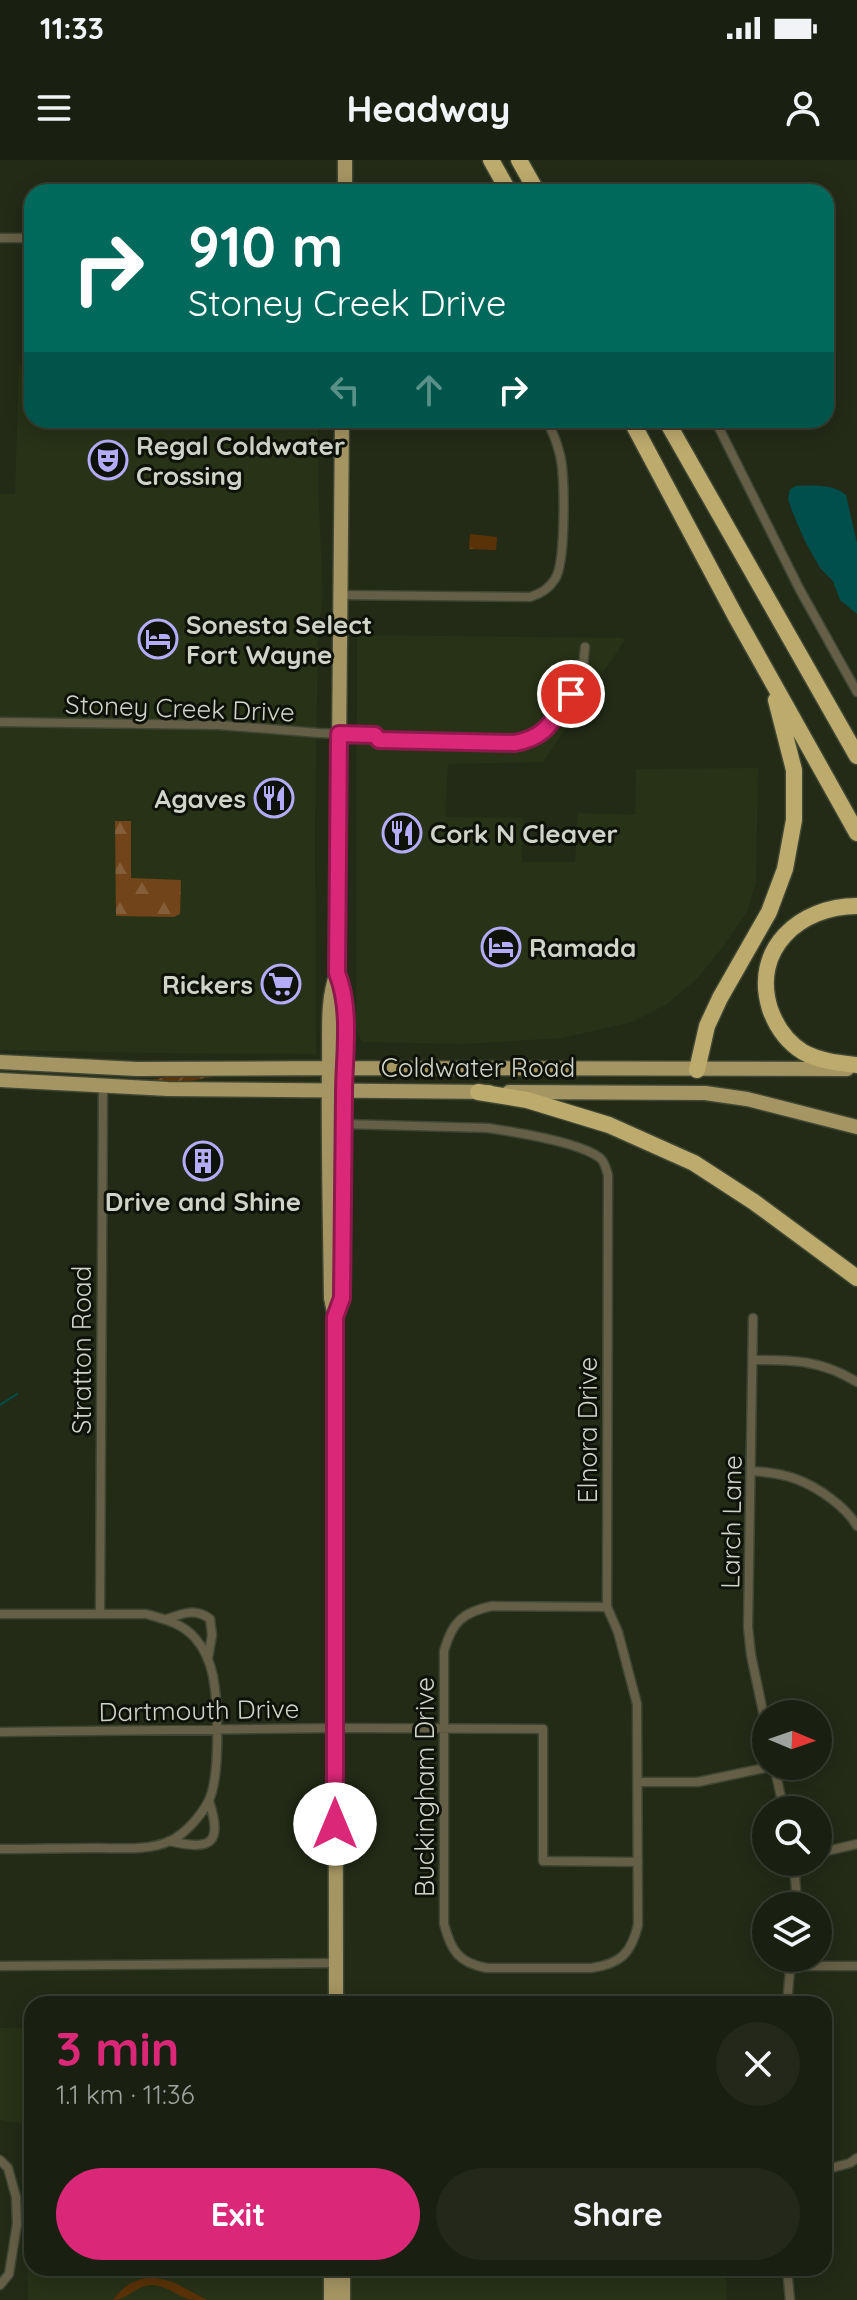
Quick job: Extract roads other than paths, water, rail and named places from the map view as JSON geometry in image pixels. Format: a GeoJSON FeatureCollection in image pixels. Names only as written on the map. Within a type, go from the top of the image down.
{"type":"FeatureCollection","features":[{"type":"Feature","properties":{"kind":"highway"},"geometry":{"type":"LineString","coordinates":[[491,160],[504,184]]}},
{"type":"Feature","properties":{"kind":"highway"},"geometry":{"type":"LineString","coordinates":[[519,160],[532,184]]}},
{"type":"Feature","properties":{"kind":"highway"},"geometry":{"type":"LineString","coordinates":[[635,428],[736,617],[857,833]]}},
{"type":"Feature","properties":{"kind":"highway"},"geometry":{"type":"LineString","coordinates":[[671,428],[857,756]]}},
{"type":"Feature","properties":{"kind":"highway"},"geometry":{"type":"LineString","coordinates":[[697,1070],[707,1026],[769,912],[785,869],[794,820],[794,770],[780,712],[760,657]]}},
{"type":"Feature","properties":{"kind":"highway"},"geometry":{"type":"LineString","coordinates":[[857,906],[831,907],[800,921],[779,941],[767,964],[765,994],[773,1018],[785,1037],[804,1052],[857,1067]]}},
{"type":"Feature","properties":{"kind":"highway"},"geometry":{"type":"LineString","coordinates":[[478,1092],[527,1100],[609,1125],[694,1163],[754,1202],[857,1278]]}},
{"type":"Feature","properties":{"kind":"main road"},"geometry":{"type":"LineString","coordinates":[[345,160],[345,184]]}},
{"type":"Feature","properties":{"kind":"main road"},"geometry":{"type":"LineString","coordinates":[[336,1996],[335,1317],[331,1298],[337,1068],[329,1010],[337,973],[342,428]]}},
{"type":"Feature","properties":{"kind":"main road","name":"Coldwater Road"},"geometry":{"type":"LineString","coordinates":[[0,1062],[177,1069],[697,1070],[857,1067]]}},
{"type":"Feature","properties":{"kind":"main road"},"geometry":{"type":"LineString","coordinates":[[29,1082],[36,1077],[94,1073],[103,1067]]}},
{"type":"Feature","properties":{"kind":"main road"},"geometry":{"type":"LineString","coordinates":[[103,1086],[117,1078],[137,1079],[177,1069]]}},
{"type":"Feature","properties":{"kind":"main road","name":"Coldwater Road"},"geometry":{"type":"LineString","coordinates":[[0,1080],[168,1089],[705,1093],[747,1099],[857,1127]]}},
{"type":"Feature","properties":{"kind":"main road"},"geometry":{"type":"LineString","coordinates":[[335,1317],[342,1298],[343,1124],[336,1091]]}},
{"type":"Feature","properties":{"kind":"main road"},"geometry":{"type":"LineString","coordinates":[[331,2276],[331,2300]]}},
{"type":"Feature","properties":{"kind":"main road"},"geometry":{"type":"LineString","coordinates":[[343,2276],[343,2300]]}},
{"type":"Feature","properties":{"kind":"street"},"geometry":{"type":"LineString","coordinates":[[0,238],[24,238]]}},
{"type":"Feature","properties":{"kind":"street"},"geometry":{"type":"LineString","coordinates":[[341,595],[530,597],[545,590],[559,572],[562,551],[562,469],[551,428]]}},
{"type":"Feature","properties":{"kind":"street"},"geometry":{"type":"LineString","coordinates":[[719,428],[800,590],[857,692]]}},
{"type":"Feature","properties":{"kind":"street","name":"Stoney Creek Drive"},"geometry":{"type":"LineString","coordinates":[[0,722],[218,725],[375,735],[379,740],[515,743],[536,738],[545,730],[579,682],[584,671],[585,647]]}},
{"type":"Feature","properties":{"kind":"street","name":"Stratton Road"},"geometry":{"type":"LineString","coordinates":[[100,1613],[103,1086]]}},
{"type":"Feature","properties":{"kind":"street","name":"Elnora Drive"},"geometry":{"type":"LineString","coordinates":[[343,1124],[488,1128],[584,1149],[603,1160],[608,1175],[607,1607],[618,1632],[637,1704],[639,1782],[638,1925],[634,1943],[623,1957]]}},
{"type":"Feature","properties":{"kind":"street","name":"Larch Lane"},"geometry":{"type":"LineString","coordinates":[[753,1318],[748,1627],[761,1700]]}},
{"type":"Feature","properties":{"kind":"street"},"geometry":{"type":"LineString","coordinates":[[753,1360],[801,1360],[826,1366],[857,1382]]}},
{"type":"Feature","properties":{"kind":"street"},"geometry":{"type":"LineString","coordinates":[[752,1471],[797,1479],[824,1494],[857,1526]]}},
{"type":"Feature","properties":{"kind":"street","name":"Buckingham Drive"},"geometry":{"type":"LineString","coordinates":[[607,1607],[492,1606],[475,1609],[461,1618],[449,1633],[444,1651],[444,1924],[448,1942],[459,1957],[487,1968],[591,1968],[608,1966],[623,1957]]}},
{"type":"Feature","properties":{"kind":"street"},"geometry":{"type":"LineString","coordinates":[[166,1619],[194,1612],[210,1619],[208,1659],[215,1692],[216,1730],[216,1766],[209,1801],[191,1824],[169,1841]]}},
{"type":"Feature","properties":{"kind":"street"},"geometry":{"type":"LineString","coordinates":[[0,1614],[146,1614],[166,1619],[188,1632],[208,1659]]}},
{"type":"Feature","properties":{"kind":"street","name":"Dartmouth Drive"},"geometry":{"type":"LineString","coordinates":[[0,1732],[543,1729],[543,1861],[638,1862]]}},
{"type":"Feature","properties":{"kind":"street"},"geometry":{"type":"LineString","coordinates":[[639,1782],[698,1782],[752,1771]]}},
{"type":"Feature","properties":{"kind":"street"},"geometry":{"type":"LineString","coordinates":[[0,1849],[135,1848],[169,1841],[201,1846],[215,1834],[216,1822],[209,1801]]}},
{"type":"Feature","properties":{"kind":"street"},"geometry":{"type":"LineString","coordinates":[[832,1850],[857,1844]]}},
{"type":"Feature","properties":{"kind":"street"},"geometry":{"type":"LineString","coordinates":[[0,1966],[335,1963]]}},
{"type":"Feature","properties":{"kind":"street"},"geometry":{"type":"LineString","coordinates":[[832,1965],[857,1966]]}},
{"type":"Feature","properties":{"kind":"street"},"geometry":{"type":"LineString","coordinates":[[788,1996],[789,1972]]}},
{"type":"Feature","properties":{"kind":"street"},"geometry":{"type":"LineString","coordinates":[[832,2168],[857,2158]]}},
{"type":"Feature","properties":{"kind":"street"},"geometry":{"type":"LineString","coordinates":[[0,2160],[8,2168],[16,2197],[17,2224],[9,2274],[0,2285]]}},
{"type":"Feature","properties":{"kind":"street"},"geometry":{"type":"LineString","coordinates":[[788,2276],[790,2300]]}},
{"type":"Feature","properties":{"kind":"water"},"geometry":{"type":"Polygon","coordinates":[[[796,486],[829,487],[846,495],[857,543],[857,614],[840,600],[833,581],[820,568],[805,541],[788,499],[790,489],[796,486]]]}},
{"type":"Feature","properties":{"kind":"waterway"},"geometry":{"type":"LineString","coordinates":[[0,1405],[17,1394]]}},
{"type":"Feature","properties":{"kind":"place","name":"Regal Coldwater Crossing"},"geometry":{"type":"Point","coordinates":[108,460]}},
{"type":"Feature","properties":{"kind":"place","name":"Sonesta Select Fort Wayne"},"geometry":{"type":"Point","coordinates":[158,639]}},
{"type":"Feature","properties":{"kind":"place","name":"Agaves"},"geometry":{"type":"Point","coordinates":[274,798]}},
{"type":"Feature","properties":{"kind":"place","name":"Cork N Cleaver"},"geometry":{"type":"Point","coordinates":[402,833]}},
{"type":"Feature","properties":{"kind":"place","name":"Ramada"},"geometry":{"type":"Point","coordinates":[501,947]}},
{"type":"Feature","properties":{"kind":"place","name":"Rickers"},"geometry":{"type":"Point","coordinates":[281,984]}},
{"type":"Feature","properties":{"kind":"place","name":"Drive and Shine"},"geometry":{"type":"Point","coordinates":[203,1161]}}]}
